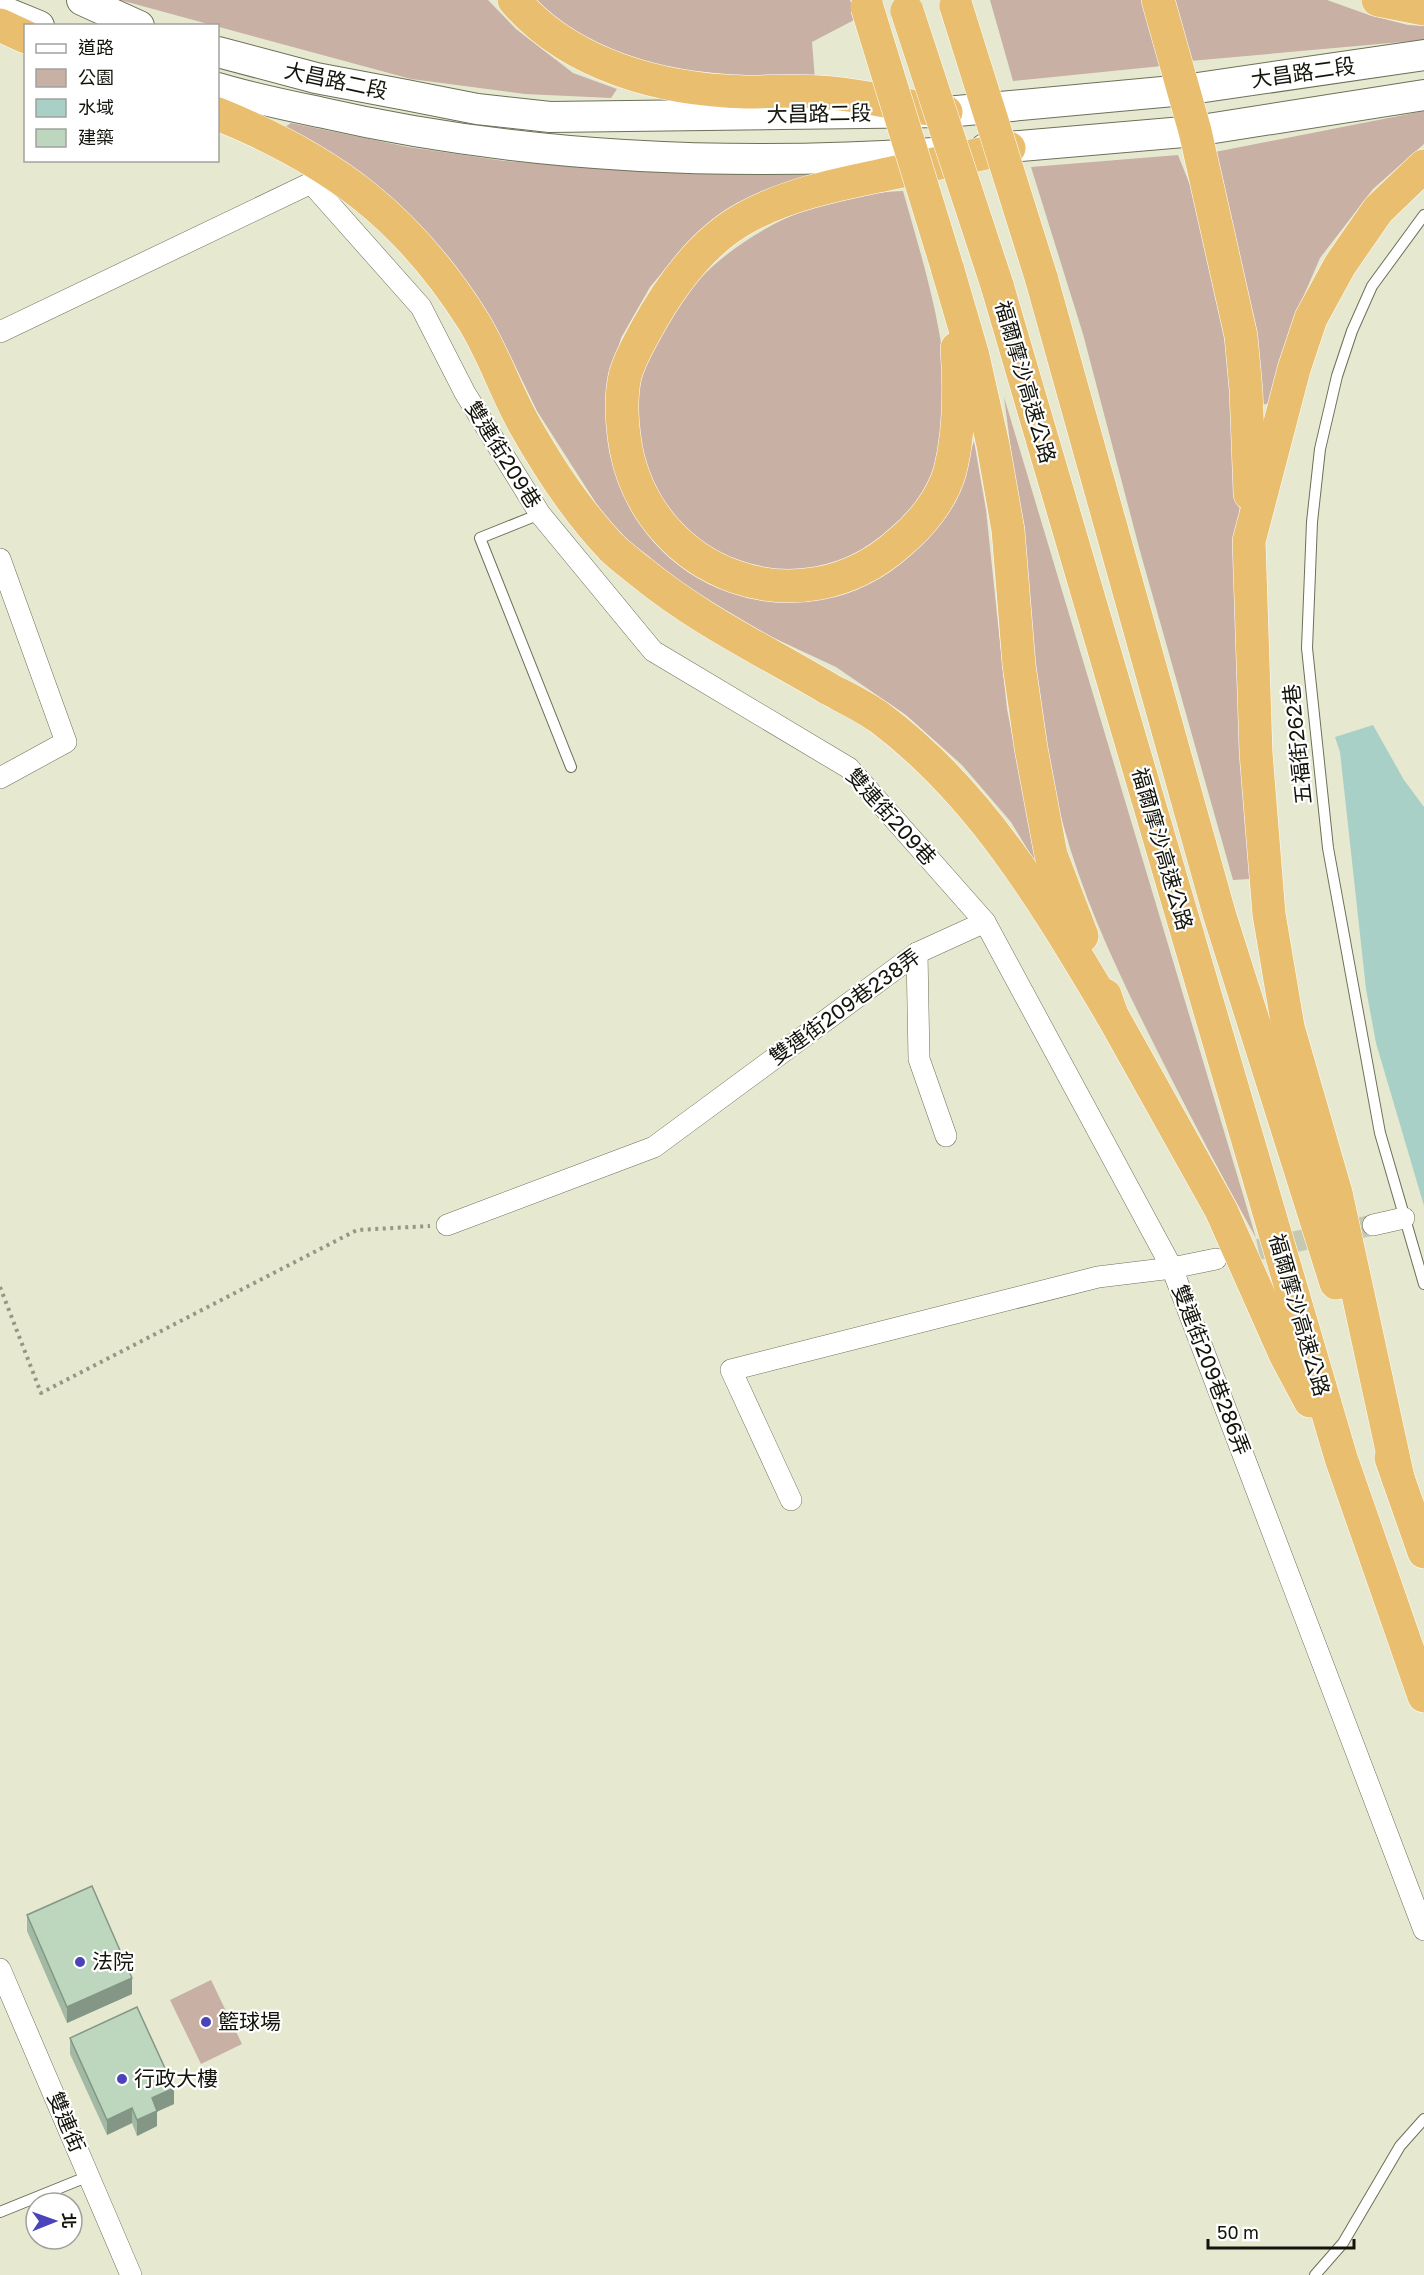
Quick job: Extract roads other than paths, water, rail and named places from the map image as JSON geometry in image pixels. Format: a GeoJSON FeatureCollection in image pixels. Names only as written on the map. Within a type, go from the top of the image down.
{"type":"FeatureCollection","features":[{"type":"Feature","properties":{"kind":"highway"},"geometry":{"type":"LineString","coordinates":[[514,0],[555,38],[605,65],[675,86],[744,92],[821,92],[946,112]]}},
{"type":"Feature","properties":{"kind":"highway"},"geometry":{"type":"LineString","coordinates":[[1158,0],[1195,131],[1241,336],[1250,463],[1249,541],[1256,753],[1269,914],[1288,1027],[1336,1193],[1398,1478]]}},
{"type":"Feature","properties":{"kind":"highway"},"geometry":{"type":"LineString","coordinates":[[1378,0],[1424,9]]}},
{"type":"Feature","properties":{"kind":"highway"},"geometry":{"type":"LineString","coordinates":[[866,3],[973,356],[995,456],[1008,530],[1018,665],[1051,855],[1112,1015]]}},
{"type":"Feature","properties":{"kind":"highway","name":"福爾摩沙高速公路"},"geometry":{"type":"LineString","coordinates":[[955,3],[1041,277],[1219,913],[1398,1478],[1424,1552]]}},
{"type":"Feature","properties":{"kind":"highway","name":"福爾摩沙高速公路"},"geometry":{"type":"LineString","coordinates":[[906,5],[997,285],[1341,1458],[1424,1696]]}},
{"type":"Feature","properties":{"kind":"highway"},"geometry":{"type":"LineString","coordinates":[[0,25],[24,37]]}},
{"type":"Feature","properties":{"kind":"highway"},"geometry":{"type":"LineString","coordinates":[[219,114],[292,148],[344,178],[375,203],[422,248],[472,320],[524,424],[565,488],[613,550],[679,603],[880,718],[970,803],[1043,901],[1112,1015],[1221,1210],[1286,1356],[1341,1458]]}},
{"type":"Feature","properties":{"kind":"highway"},"geometry":{"type":"LineString","coordinates":[[950,280],[958,426],[949,474],[923,523],[884,557],[852,574],[821,582],[785,586],[753,583],[716,569],[669,536],[647,508],[631,472],[624,436],[625,377],[634,352],[675,280],[713,242],[741,220],[772,204],[826,186],[1009,147]]}},
{"type":"Feature","properties":{"kind":"highway"},"geometry":{"type":"LineString","coordinates":[[1249,541],[1294,369],[1311,318],[1340,266],[1378,210],[1424,166]]}},
{"type":"Feature","properties":{"kind":"main road"},"geometry":{"type":"LineString","coordinates":[[82,0],[135,24]]}},
{"type":"Feature","properties":{"kind":"main road"},"geometry":{"type":"LineString","coordinates":[[0,10],[34,24]]}},
{"type":"Feature","properties":{"kind":"main road","name":"大昌路二段"},"geometry":{"type":"LineString","coordinates":[[219,52],[316,78],[477,108],[550,117],[946,112],[1184,90],[1424,55]]}},
{"type":"Feature","properties":{"kind":"main road","name":"大昌路二段"},"geometry":{"type":"LineString","coordinates":[[219,88],[359,122],[455,139],[692,158],[867,158],[1195,131],[1424,95]]}},
{"type":"Feature","properties":{"kind":"street","name":"雙連街209巷"},"geometry":{"type":"LineString","coordinates":[[0,332],[311,183],[421,307],[465,393],[540,514],[653,651],[849,768],[985,922]]}},
{"type":"Feature","properties":{"kind":"street"},"geometry":{"type":"LineString","coordinates":[[0,559],[66,742],[0,778]]}},
{"type":"Feature","properties":{"kind":"street"},"geometry":{"type":"LineString","coordinates":[[985,922],[1172,1268],[1216,1259]]}},
{"type":"Feature","properties":{"kind":"street","name":"雙連街209巷238弄"},"geometry":{"type":"LineString","coordinates":[[447,1225],[654,1147],[917,953],[985,922]]}},
{"type":"Feature","properties":{"kind":"street"},"geometry":{"type":"LineString","coordinates":[[917,953],[919,1059],[946,1136]]}},
{"type":"Feature","properties":{"kind":"street"},"geometry":{"type":"LineString","coordinates":[[1373,1225],[1404,1218]]}},
{"type":"Feature","properties":{"kind":"street","name":"雙連街209巷286弄"},"geometry":{"type":"LineString","coordinates":[[791,1500],[731,1370],[1098,1277],[1172,1268],[1424,1930]]}},
{"type":"Feature","properties":{"kind":"street","name":"雙連街"},"geometry":{"type":"LineString","coordinates":[[0,1969],[132,2275]]}},
{"type":"Feature","properties":{"kind":"lane","name":"五福街262巷"},"geometry":{"type":"LineString","coordinates":[[1424,215],[1372,286],[1352,331],[1337,376],[1320,449],[1316,480],[1307,648],[1328,848],[1380,1133],[1424,1284]]}},
{"type":"Feature","properties":{"kind":"lane"},"geometry":{"type":"LineString","coordinates":[[540,514],[480,538],[571,766]]}},
{"type":"Feature","properties":{"kind":"lane"},"geometry":{"type":"LineString","coordinates":[[1315,2275],[1343,2243],[1400,2146],[1424,2119]]}},
{"type":"Feature","properties":{"kind":"lane"},"geometry":{"type":"LineString","coordinates":[[0,2212],[89,2176]]}},
{"type":"Feature","properties":{"kind":"water"},"geometry":{"type":"Polygon","coordinates":[[[1373,725],[1404,780],[1424,807],[1424,1206],[1376,1043],[1366,989],[1340,752],[1335,737],[1373,725]]]}},
{"type":"Feature","properties":{"kind":"tunnel"},"geometry":{"type":"LineString","coordinates":[[1228,1256],[1373,1225]]}},
{"type":"Feature","properties":{"kind":"place","name":"法院"},"geometry":{"type":"Point","coordinates":[80,1962]}},
{"type":"Feature","properties":{"kind":"place","name":"籃球場"},"geometry":{"type":"Point","coordinates":[206,2022]}},
{"type":"Feature","properties":{"kind":"place","name":"行政大樓"},"geometry":{"type":"Point","coordinates":[122,2079]}}]}
